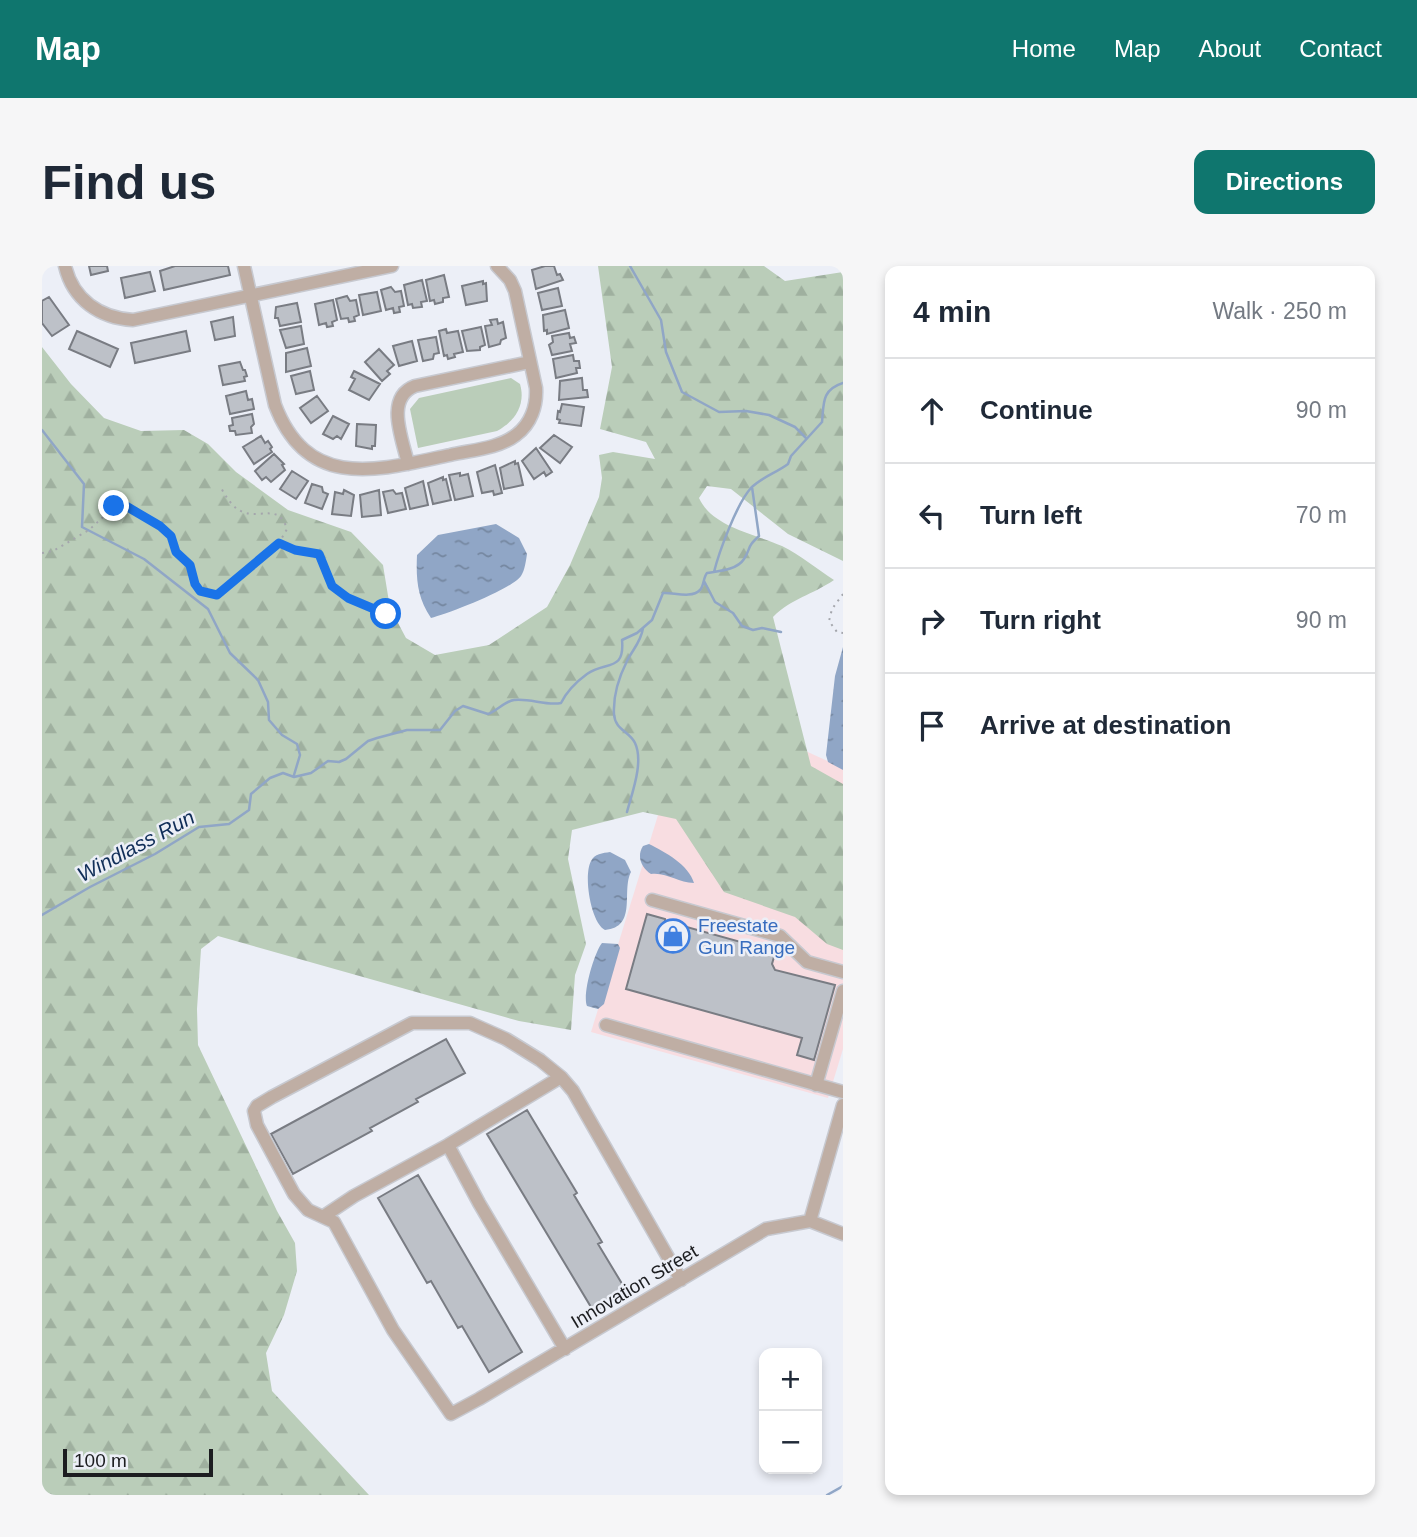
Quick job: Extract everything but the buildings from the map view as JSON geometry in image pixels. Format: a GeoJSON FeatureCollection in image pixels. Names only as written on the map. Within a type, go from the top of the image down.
{"type":"FeatureCollection","features":[{"type":"Feature","properties":{"kind":"street"},"geometry":{"type":"LineString","coordinates":[[65,266],[74,288],[86,303],[108,316],[120,319],[144,319],[392,266]]}},
{"type":"Feature","properties":{"kind":"street"},"geometry":{"type":"LineString","coordinates":[[244,266],[275,405],[284,424],[296,441],[319,459],[346,469],[373,471],[498,444],[518,434],[530,420],[536,403],[536,388],[515,291],[510,280],[497,266]]}},
{"type":"Feature","properties":{"kind":"street"},"geometry":{"type":"LineString","coordinates":[[408,464],[397,410],[405,391],[415,386],[530,362]]}},
{"type":"Feature","properties":{"kind":"street"},"geometry":{"type":"LineString","coordinates":[[652,900],[780,936],[807,962],[843,972]]}},
{"type":"Feature","properties":{"kind":"street"},"geometry":{"type":"LineString","coordinates":[[816,1085],[843,991]]}},
{"type":"Feature","properties":{"kind":"street"},"geometry":{"type":"LineString","coordinates":[[561,1077],[324,1216],[308,1210],[294,1194],[257,1125],[254,1111],[257,1106],[272,1097],[412,1023],[470,1023],[506,1039],[540,1060],[561,1077],[573,1091],[681,1280]]}},
{"type":"Feature","properties":{"kind":"street"},"geometry":{"type":"LineString","coordinates":[[606,1025],[843,1092]]}},
{"type":"Feature","properties":{"kind":"street"},"geometry":{"type":"LineString","coordinates":[[843,1105],[810,1221],[843,1234]]}},
{"type":"Feature","properties":{"kind":"street"},"geometry":{"type":"LineString","coordinates":[[448,1145],[565,1349]]}},
{"type":"Feature","properties":{"kind":"street","name":"Innovation Street"},"geometry":{"type":"LineString","coordinates":[[324,1216],[334,1222],[393,1329],[451,1414],[766,1229],[810,1221]]}},
{"type":"Feature","properties":{"kind":"path"},"geometry":{"type":"LineString","coordinates":[[42,553],[53,551],[89,530],[114,506],[126,506],[160,526],[171,536],[176,552],[190,565],[195,584],[200,591],[217,595],[279,543],[287,529],[285,521],[273,513],[242,512],[228,499],[220,486]]}},
{"type":"Feature","properties":{"kind":"path"},"geometry":{"type":"LineString","coordinates":[[279,543],[295,550],[319,554],[332,586],[348,598],[386,614]]}},
{"type":"Feature","properties":{"kind":"path"},"geometry":{"type":"LineString","coordinates":[[843,594],[832,609],[829,621],[837,632],[843,633]]}},
{"type":"Feature","properties":{"kind":"shaded area"},"geometry":{"type":"Polygon","coordinates":[[[692,705],[728,716],[843,768],[843,1049],[828,1098],[591,1032],[692,705]]]}},
{"type":"Feature","properties":{"kind":"green space"},"geometry":{"type":"Polygon","coordinates":[[[598,266],[764,266],[785,281],[843,272],[843,561],[788,534],[731,489],[707,486],[699,498],[705,508],[724,523],[782,546],[834,580],[787,605],[773,617],[811,766],[843,784],[843,950],[827,944],[795,917],[724,892],[676,819],[643,812],[572,830],[568,859],[586,944],[575,975],[571,1030],[519,1021],[218,936],[201,949],[197,1009],[198,1045],[295,1243],[297,1271],[284,1315],[266,1353],[272,1391],[369,1495],[42,1495],[42,347],[71,384],[104,418],[141,431],[184,430],[208,444],[236,472],[288,510],[351,532],[383,565],[390,608],[406,638],[435,655],[489,645],[547,607],[570,565],[599,497],[602,478],[599,455],[613,452],[655,459],[646,442],[600,429],[612,367],[598,266]]]}},
{"type":"Feature","properties":{"kind":"green space"},"geometry":{"type":"Polygon","coordinates":[[[511,378],[520,384],[521,399],[518,412],[503,427],[497,431],[418,448],[410,409],[419,398],[511,378]]]}},
{"type":"Feature","properties":{"kind":"water"},"geometry":{"type":"Polygon","coordinates":[[[496,524],[519,538],[527,554],[521,576],[493,594],[431,618],[418,588],[417,555],[438,535],[496,524]]]}},
{"type":"Feature","properties":{"kind":"water"},"geometry":{"type":"Polygon","coordinates":[[[843,647],[843,770],[828,762],[826,755],[835,676],[843,647]]]}},
{"type":"Feature","properties":{"kind":"water"},"geometry":{"type":"Polygon","coordinates":[[[649,844],[682,865],[694,883],[648,872],[641,862],[640,854],[643,846],[649,844]]]}},
{"type":"Feature","properties":{"kind":"water"},"geometry":{"type":"Polygon","coordinates":[[[610,852],[625,860],[631,872],[627,907],[622,922],[605,930],[600,926],[592,909],[588,877],[592,859],[599,854],[610,852]]]}},
{"type":"Feature","properties":{"kind":"water"},"geometry":{"type":"Polygon","coordinates":[[[602,943],[618,944],[620,948],[604,1004],[598,1009],[587,1006],[586,993],[592,964],[602,943]]]}},
{"type":"Feature","properties":{"kind":"waterway"},"geometry":{"type":"LineString","coordinates":[[630,266],[661,320],[666,352],[682,392],[719,412],[746,411],[769,415],[795,427],[806,438]]}},
{"type":"Feature","properties":{"kind":"waterway","name":"Windlass Run"},"geometry":{"type":"LineString","coordinates":[[714,572],[729,528],[746,495],[760,481],[788,464],[791,456],[822,422],[827,394],[843,383]]}},
{"type":"Feature","properties":{"kind":"waterway"},"geometry":{"type":"LineString","coordinates":[[42,430],[84,484],[82,527],[144,559],[208,609],[230,653],[258,680],[268,702],[269,720],[282,735],[297,744],[300,755],[294,775]]}},
{"type":"Feature","properties":{"kind":"waterway","name":"Windlass Run"},"geometry":{"type":"LineString","coordinates":[[42,915],[199,827],[229,824],[249,810],[251,794],[270,778],[283,773],[294,777],[311,773],[328,761],[339,762],[346,759],[368,741],[377,738],[407,730],[440,730],[455,711],[463,706],[488,714],[514,700],[561,703],[572,687],[587,674],[617,661],[622,650],[622,640],[637,633],[652,620],[663,593],[696,593],[707,573],[741,563],[759,536],[752,487]]}},
{"type":"Feature","properties":{"kind":"waterway"},"geometry":{"type":"LineString","coordinates":[[704,581],[715,602],[733,613],[742,626],[753,630],[762,628],[781,632]]}},
{"type":"Feature","properties":{"kind":"waterway"},"geometry":{"type":"LineString","coordinates":[[627,812],[638,759],[635,743],[617,724],[614,700],[621,673],[639,641],[643,628]]}},
{"type":"Feature","properties":{"kind":"waterway"},"geometry":{"type":"LineString","coordinates":[[827,1495],[843,1486]]}},
{"type":"Feature","properties":{"kind":"place","name":"Freestate Gun Range"},"geometry":{"type":"Point","coordinates":[673,936]}},
{"type":"Feature","properties":{"kind":"route"},"geometry":{"type":"LineString","coordinates":[[114,506],[126,506],[160,526],[171,536],[176,552],[190,565],[195,584],[200,591],[217,595],[279,543],[295,550],[319,554],[332,586],[348,598],[386,614]]}}]}
